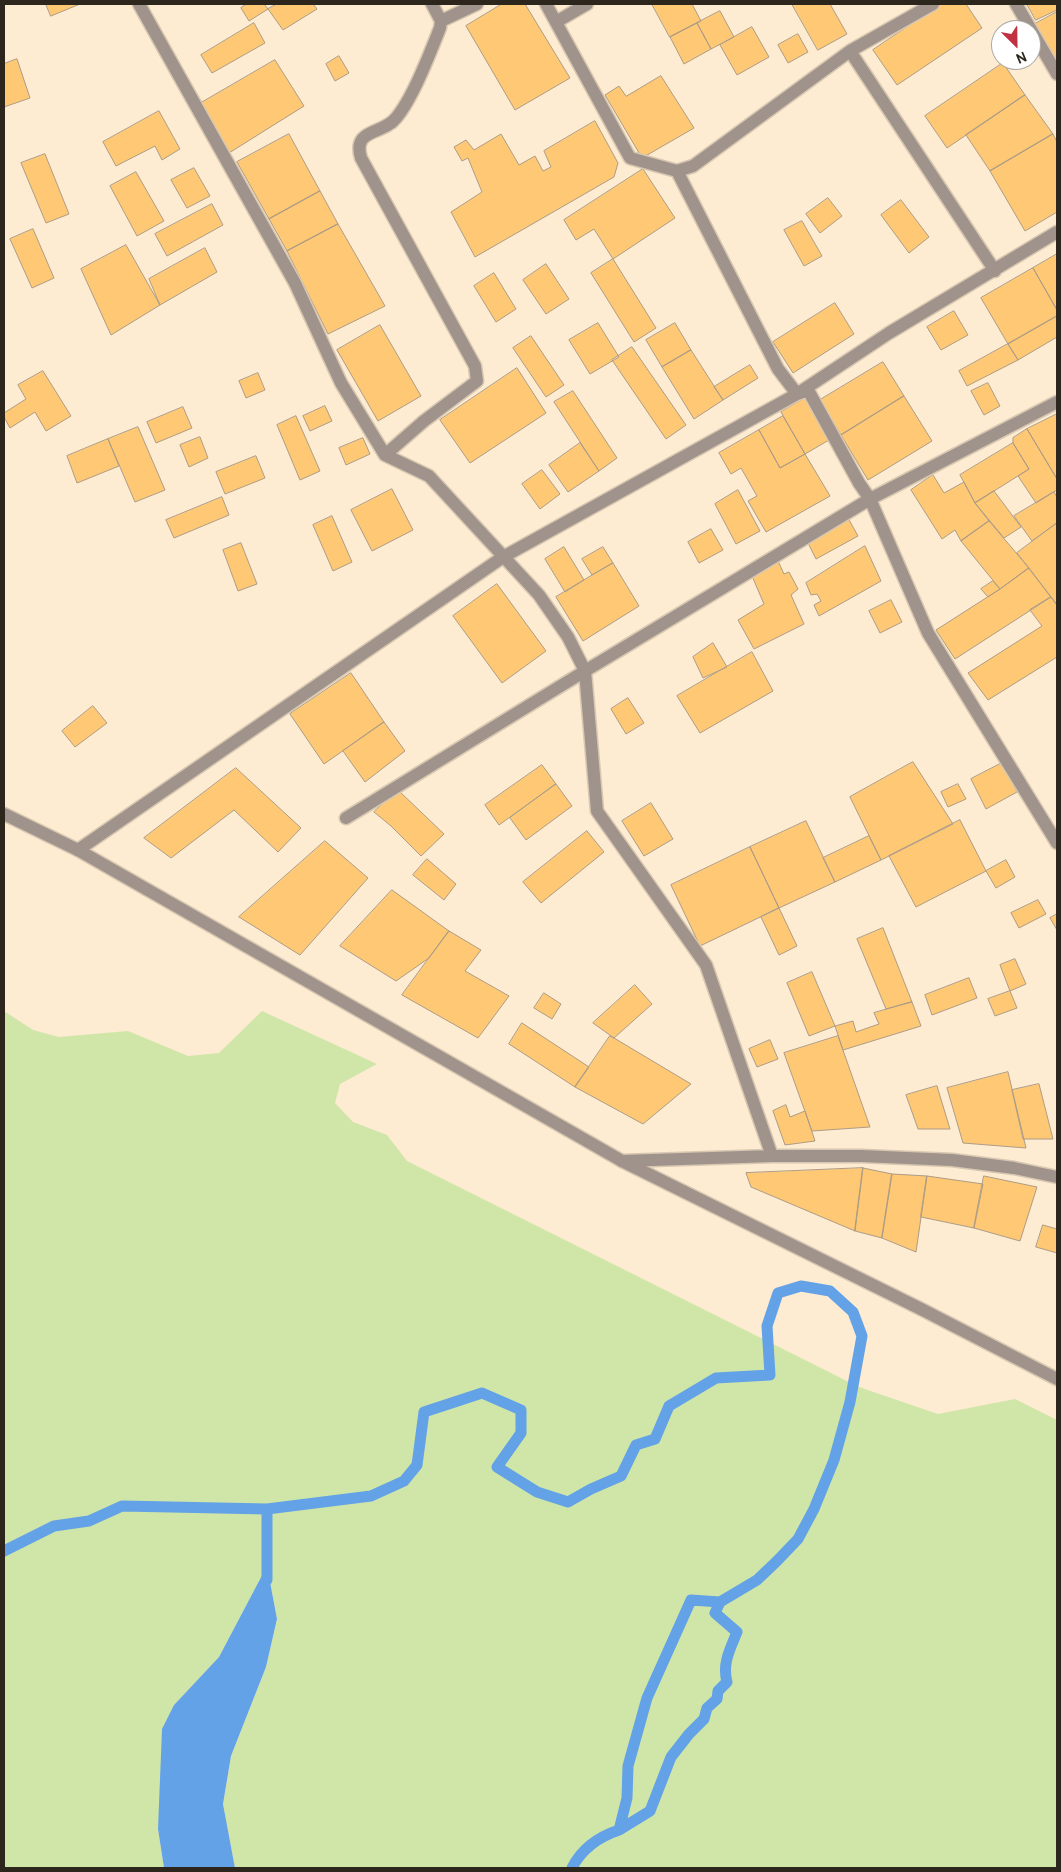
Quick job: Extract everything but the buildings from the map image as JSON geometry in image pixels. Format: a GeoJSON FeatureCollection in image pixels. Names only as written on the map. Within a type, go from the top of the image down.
{"type":"FeatureCollection","features":[{"type":"Feature","properties":{"kind":"street"},"geometry":{"type":"LineString","coordinates":[[139,4],[295,283],[341,383],[385,455],[429,476],[539,594],[568,637],[585,671],[596,811],[706,965],[772,1156]]}},
{"type":"Feature","properties":{"kind":"street"},"geometry":{"type":"LineString","coordinates":[[385,455],[424,421],[477,381],[475,366],[361,158],[358,148],[362,139],[395,120],[406,103],[436,37],[441,21],[432,4]]}},
{"type":"Feature","properties":{"kind":"street"},"geometry":{"type":"LineString","coordinates":[[441,21],[477,4]]}},
{"type":"Feature","properties":{"kind":"street"},"geometry":{"type":"LineString","coordinates":[[546,4],[630,158],[677,171],[693,166],[850,51],[933,4]]}},
{"type":"Feature","properties":{"kind":"street"},"geometry":{"type":"LineString","coordinates":[[556,22],[587,4]]}},
{"type":"Feature","properties":{"kind":"street"},"geometry":{"type":"LineString","coordinates":[[1016,4],[1057,74]]}},
{"type":"Feature","properties":{"kind":"street"},"geometry":{"type":"LineString","coordinates":[[850,51],[995,271]]}},
{"type":"Feature","properties":{"kind":"street"},"geometry":{"type":"LineString","coordinates":[[677,171],[778,369],[797,394]]}},
{"type":"Feature","properties":{"kind":"street"},"geometry":{"type":"LineString","coordinates":[[78,850],[503,557],[797,394],[889,333],[1057,232]]}},
{"type":"Feature","properties":{"kind":"street"},"geometry":{"type":"LineString","coordinates":[[797,394],[808,390],[859,483],[870,499],[928,634],[1057,844]]}},
{"type":"Feature","properties":{"kind":"street"},"geometry":{"type":"LineString","coordinates":[[346,818],[870,499],[1057,402]]}},
{"type":"Feature","properties":{"kind":"street"},"geometry":{"type":"LineString","coordinates":[[4,814],[78,850],[622,1161],[922,1309],[1057,1379]]}},
{"type":"Feature","properties":{"kind":"street"},"geometry":{"type":"LineString","coordinates":[[622,1161],[772,1156],[952,1160],[1014,1168],[1057,1177]]}},
{"type":"Feature","properties":{"kind":"green space"},"geometry":{"type":"Polygon","coordinates":[[[4,1011],[33,1030],[59,1037],[128,1031],[188,1056],[219,1053],[262,1011],[377,1064],[340,1084],[335,1103],[353,1122],[387,1135],[407,1161],[859,1387],[938,1414],[1015,1399],[1057,1420],[1057,1868],[235,1868],[223,1804],[231,1756],[266,1667],[277,1619],[267,1567],[219,1657],[174,1705],[158,1829],[164,1868],[4,1868],[4,1011]]]}},
{"type":"Feature","properties":{"kind":"water"},"geometry":{"type":"Polygon","coordinates":[[[267,1566],[277,1619],[266,1667],[231,1756],[223,1804],[235,1868],[164,1868],[158,1829],[162,1729],[174,1705],[219,1657],[267,1566]]]}},
{"type":"Feature","properties":{"kind":"waterway"},"geometry":{"type":"LineString","coordinates":[[4,1551],[54,1526],[89,1521],[122,1506],[267,1509],[371,1496],[404,1481],[417,1465],[424,1412],[482,1393],[521,1410],[521,1433],[497,1467],[537,1492],[568,1502],[591,1489],[621,1476],[636,1445],[655,1439],[669,1406],[716,1378],[770,1375],[767,1326],[778,1293],[801,1286],[830,1291],[853,1312],[862,1336],[850,1402],[834,1460],[814,1509],[798,1539],[757,1580],[720,1602],[691,1600],[647,1698],[628,1766],[627,1798],[619,1830],[591,1844],[572,1868]]}},
{"type":"Feature","properties":{"kind":"waterway"},"geometry":{"type":"LineString","coordinates":[[267,1509],[267,1580]]}},
{"type":"Feature","properties":{"kind":"waterway"},"geometry":{"type":"LineString","coordinates":[[619,1830],[650,1811],[671,1757],[704,1719],[707,1708],[717,1699],[718,1691],[727,1682],[726,1663],[737,1632],[715,1613],[720,1602]]}}]}
